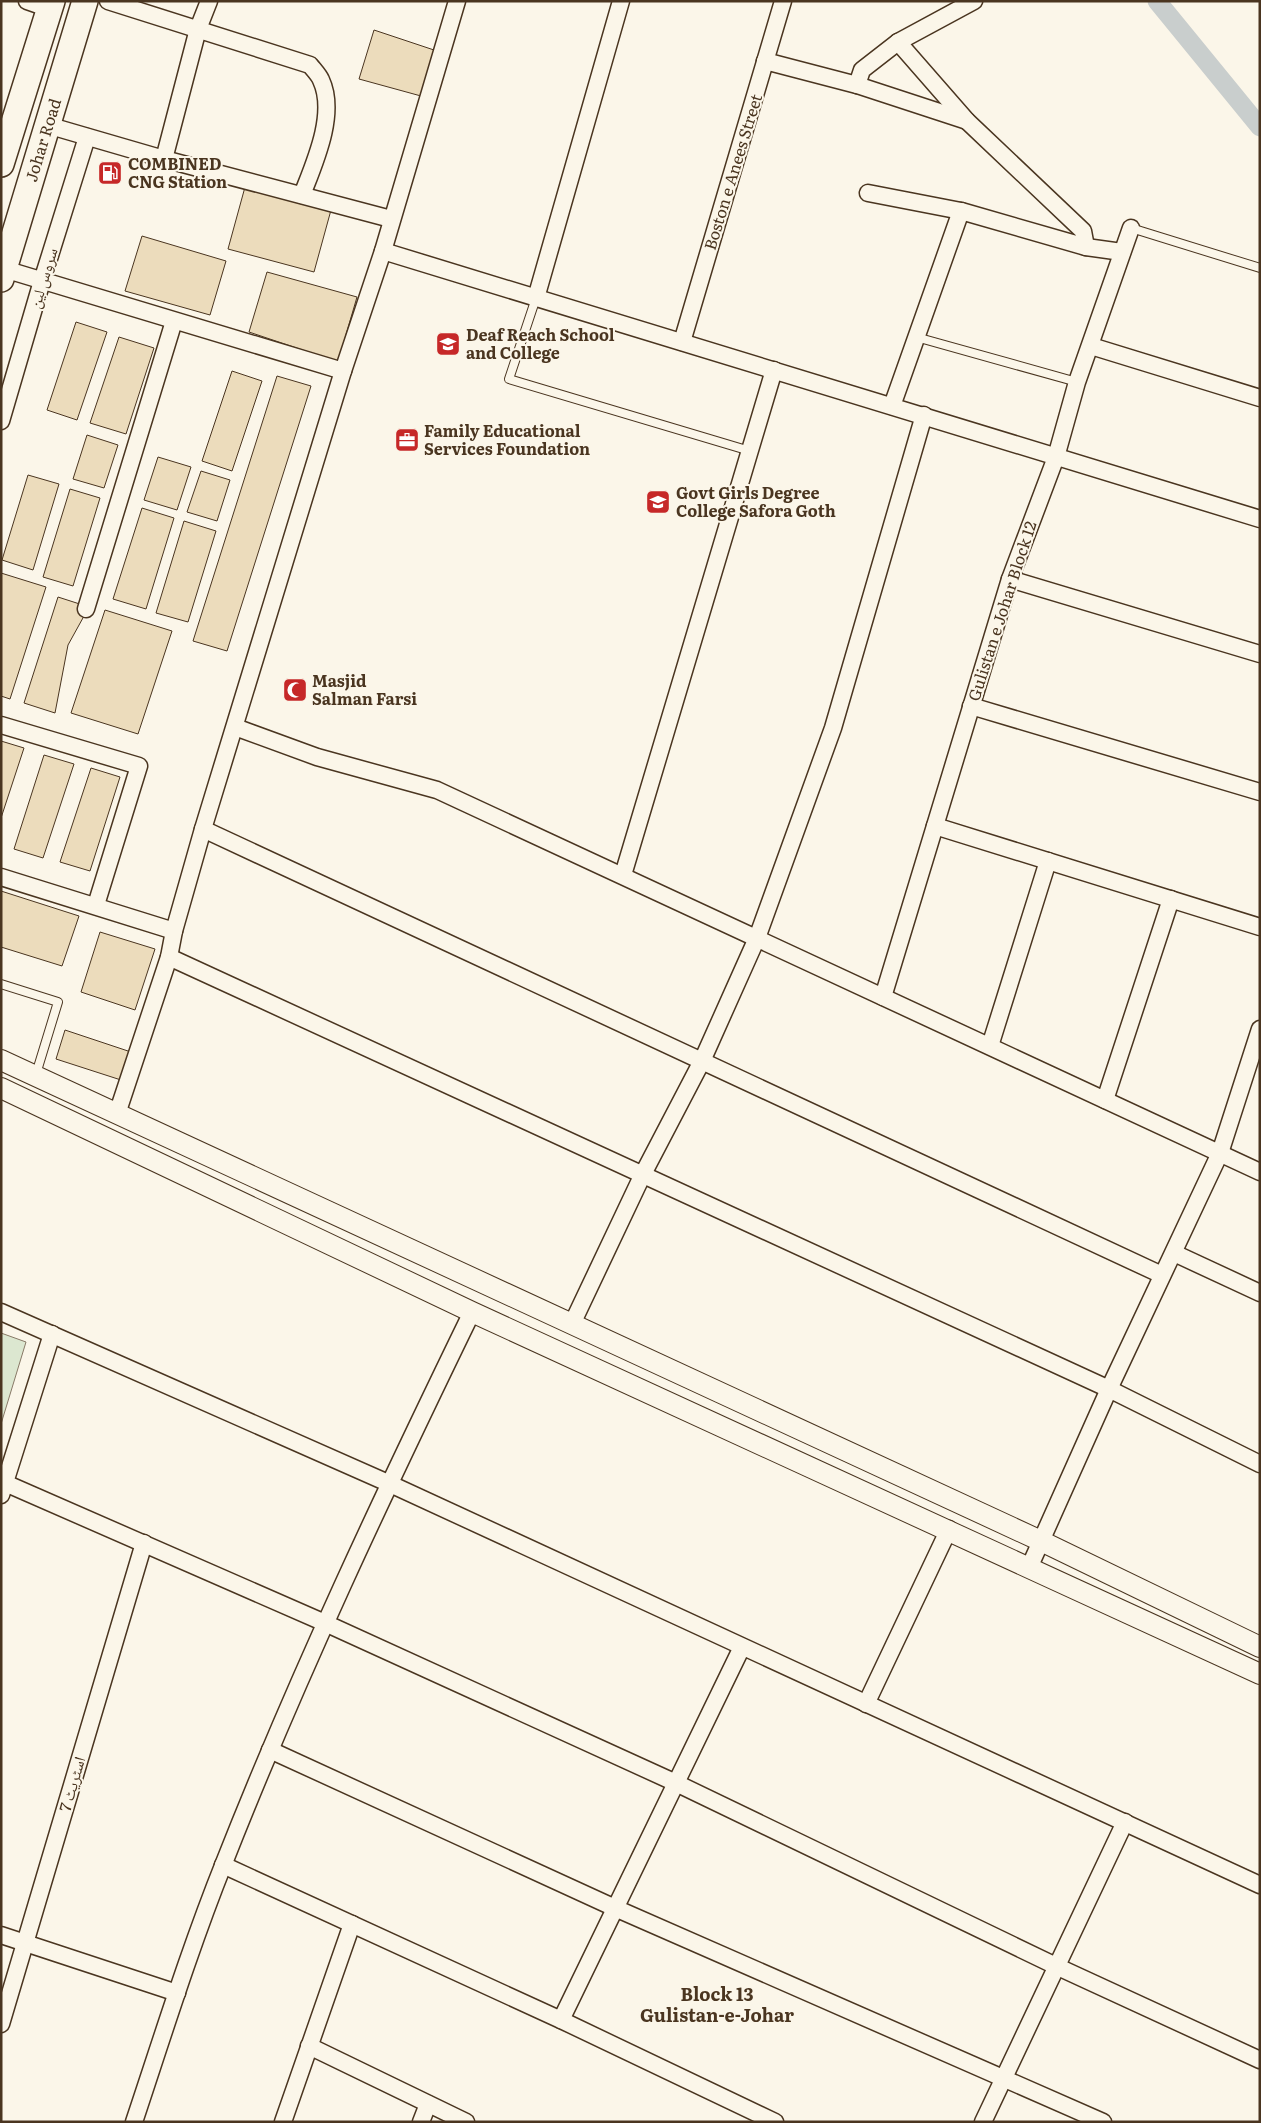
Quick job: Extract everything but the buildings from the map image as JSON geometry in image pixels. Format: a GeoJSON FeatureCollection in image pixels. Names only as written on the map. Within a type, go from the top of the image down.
{"type":"FeatureCollection","features":[{"type":"Feature","properties":{"kind":"main road","name":"Johar Road"},"geometry":{"type":"LineString","coordinates":[[3,274],[85,1]]}},
{"type":"Feature","properties":{"kind":"main road","name":"Johar Road"},"geometry":{"type":"LineString","coordinates":[[3,151],[51,5]]}},
{"type":"Feature","properties":{"kind":"main road"},"geometry":{"type":"LineString","coordinates":[[41,35],[71,46]]}},
{"type":"Feature","properties":{"kind":"street"},"geometry":{"type":"LineString","coordinates":[[26,1],[51,5]]}},
{"type":"Feature","properties":{"kind":"street"},"geometry":{"type":"LineString","coordinates":[[108,1],[310,64],[322,80],[326,105],[321,143],[302,195]]}},
{"type":"Feature","properties":{"kind":"street"},"geometry":{"type":"LineString","coordinates":[[164,159],[198,29],[209,1]]}},
{"type":"Feature","properties":{"kind":"street"},"geometry":{"type":"LineString","coordinates":[[117,1114],[169,957],[174,931],[203,828],[343,371],[383,251],[457,1]]}},
{"type":"Feature","properties":{"kind":"street"},"geometry":{"type":"LineString","coordinates":[[536,298],[621,1]]}},
{"type":"Feature","properties":{"kind":"street","name":"Boston e Anees Street"},"geometry":{"type":"LineString","coordinates":[[682,342],[783,1]]}},
{"type":"Feature","properties":{"kind":"street"},"geometry":{"type":"LineString","coordinates":[[857,85],[862,70],[898,42],[974,1]]}},
{"type":"Feature","properties":{"kind":"street"},"geometry":{"type":"LineString","coordinates":[[898,42],[967,121],[1083,230],[1086,247]]}},
{"type":"Feature","properties":{"kind":"street"},"geometry":{"type":"LineString","coordinates":[[765,61],[857,85],[967,121]]}},
{"type":"Feature","properties":{"kind":"street"},"geometry":{"type":"LineString","coordinates":[[47,125],[164,159],[391,219]]}},
{"type":"Feature","properties":{"kind":"street","name":"سروس لین"},"geometry":{"type":"LineString","coordinates":[[1,421],[87,136]]}},
{"type":"Feature","properties":{"kind":"street"},"geometry":{"type":"LineString","coordinates":[[868,194],[961,211],[1086,247],[1122,252]]}},
{"type":"Feature","properties":{"kind":"street"},"geometry":{"type":"LineString","coordinates":[[892,406],[961,211]]}},
{"type":"Feature","properties":{"kind":"street","name":"Gulistan e Johar Block 12"},"geometry":{"type":"LineString","coordinates":[[883,997],[1010,580],[1056,457],[1077,382],[1131,228]]}},
{"type":"Feature","properties":{"kind":"street"},"geometry":{"type":"LineString","coordinates":[[383,251],[1260,519]]}},
{"type":"Feature","properties":{"kind":"street"},"geometry":{"type":"LineString","coordinates":[[3,274],[42,281],[343,371]]}},
{"type":"Feature","properties":{"kind":"street"},"geometry":{"type":"LineString","coordinates":[[86,608],[174,321]]}},
{"type":"Feature","properties":{"kind":"street"},"geometry":{"type":"LineString","coordinates":[[1091,346],[1260,398]]}},
{"type":"Feature","properties":{"kind":"street"},"geometry":{"type":"LineString","coordinates":[[623,875],[774,370]]}},
{"type":"Feature","properties":{"kind":"street"},"geometry":{"type":"LineString","coordinates":[[572,1324],[644,1174],[702,1061],[757,938],[833,728],[924,415]]}},
{"type":"Feature","properties":{"kind":"street"},"geometry":{"type":"LineString","coordinates":[[1010,580],[1260,654]]}},
{"type":"Feature","properties":{"kind":"street"},"geometry":{"type":"LineString","coordinates":[[971,706],[1260,792]]}},
{"type":"Feature","properties":{"kind":"street"},"geometry":{"type":"LineString","coordinates":[[1,725],[139,766],[96,905]]}},
{"type":"Feature","properties":{"kind":"street"},"geometry":{"type":"LineString","coordinates":[[235,727],[316,756],[437,790],[1260,1172]]}},
{"type":"Feature","properties":{"kind":"street"},"geometry":{"type":"LineString","coordinates":[[935,826],[1260,927]]}},
{"type":"Feature","properties":{"kind":"street"},"geometry":{"type":"LineString","coordinates":[[203,828],[1162,1275]]}},
{"type":"Feature","properties":{"kind":"street"},"geometry":{"type":"LineString","coordinates":[[990,1046],[1048,861]]}},
{"type":"Feature","properties":{"kind":"street"},"geometry":{"type":"LineString","coordinates":[[1,876],[174,931]]}},
{"type":"Feature","properties":{"kind":"street"},"geometry":{"type":"LineString","coordinates":[[1104,1100],[1171,900]]}},
{"type":"Feature","properties":{"kind":"street"},"geometry":{"type":"LineString","coordinates":[[169,957],[1109,1389],[1260,1464]]}},
{"type":"Feature","properties":{"kind":"street"},"geometry":{"type":"LineString","coordinates":[[1029,1568],[1109,1389],[1220,1153],[1260,1029]]}},
{"type":"Feature","properties":{"kind":"street"},"geometry":{"type":"LineString","coordinates":[[1,1060],[409,1247],[660,1366],[1041,1541],[1260,1647]]}},
{"type":"Feature","properties":{"kind":"street"},"geometry":{"type":"LineString","coordinates":[[2,1093],[472,1312],[949,1529],[1029,1568],[1260,1674]]}},
{"type":"Feature","properties":{"kind":"street"},"geometry":{"type":"LineString","coordinates":[[1174,1253],[1260,1293]]}},
{"type":"Feature","properties":{"kind":"street"},"geometry":{"type":"LineString","coordinates":[[1,1312],[388,1483],[1260,1885]]}},
{"type":"Feature","properties":{"kind":"street"},"geometry":{"type":"LineString","coordinates":[[134,2122],[177,1993],[223,1865],[270,1750],[388,1483],[472,1312]]}},
{"type":"Feature","properties":{"kind":"street"},"geometry":{"type":"LineString","coordinates":[[52,1334],[3,1489],[144,1543],[325,1622],[676,1783],[1058,1967],[1260,2060]]}},
{"type":"Feature","properties":{"kind":"street"},"geometry":{"type":"LineString","coordinates":[[649,1392],[660,1366]]}},
{"type":"Feature","properties":{"kind":"street"},"geometry":{"type":"LineString","coordinates":[[866,1704],[949,1529]]}},
{"type":"Feature","properties":{"kind":"street","name":"اسٹریٹ 7"},"geometry":{"type":"LineString","coordinates":[[1,2024],[144,1543]]}},
{"type":"Feature","properties":{"kind":"street"},"geometry":{"type":"LineString","coordinates":[[561,2020],[742,1647]]}},
{"type":"Feature","properties":{"kind":"street"},"geometry":{"type":"LineString","coordinates":[[270,1750],[615,1908],[1004,2077],[1074,2116],[1102,2122]]}},
{"type":"Feature","properties":{"kind":"street"},"geometry":{"type":"LineString","coordinates":[[983,2122],[1125,1822]]}},
{"type":"Feature","properties":{"kind":"street"},"geometry":{"type":"LineString","coordinates":[[223,1865],[561,2020],[774,2122]]}},
{"type":"Feature","properties":{"kind":"street"},"geometry":{"type":"LineString","coordinates":[[283,2122],[352,1924]]}},
{"type":"Feature","properties":{"kind":"street"},"geometry":{"type":"LineString","coordinates":[[1,1935],[177,1993]]}},
{"type":"Feature","properties":{"kind":"street"},"geometry":{"type":"LineString","coordinates":[[309,2046],[466,2122]]}},
{"type":"Feature","properties":{"kind":"street"},"geometry":{"type":"LineString","coordinates":[[421,2122],[428,2104]]}},
{"type":"Feature","properties":{"kind":"lane"},"geometry":{"type":"LineString","coordinates":[[1131,228],[1260,268]]}},
{"type":"Feature","properties":{"kind":"lane"},"geometry":{"type":"LineString","coordinates":[[536,298],[508,379],[750,451]]}},
{"type":"Feature","properties":{"kind":"lane"},"geometry":{"type":"LineString","coordinates":[[916,337],[1077,382]]}},
{"type":"Feature","properties":{"kind":"lane"},"geometry":{"type":"LineString","coordinates":[[1,984],[58,1002],[35,1076]]}},
{"type":"Feature","properties":{"kind":"green space"},"geometry":{"type":"Polygon","coordinates":[[[1,1333],[26,1342],[1,1424],[1,1333]]]}},
{"type":"Feature","properties":{"kind":"waterway"},"geometry":{"type":"LineString","coordinates":[[1157,1],[1260,127]]}},
{"type":"Feature","properties":{"kind":"place","name":"COMBINED CNG Station"},"geometry":{"type":"Point","coordinates":[110,173]}},
{"type":"Feature","properties":{"kind":"place","name":"Deaf Reach School and College"},"geometry":{"type":"Point","coordinates":[448,344]}},
{"type":"Feature","properties":{"kind":"place","name":"Family Educational Services Foundation"},"geometry":{"type":"Point","coordinates":[407,440]}},
{"type":"Feature","properties":{"kind":"place","name":"Govt Girls Degree College Safora Goth"},"geometry":{"type":"Point","coordinates":[658,502]}},
{"type":"Feature","properties":{"kind":"place","name":"Masjid Salman Farsi"},"geometry":{"type":"Point","coordinates":[295,690]}},
{"type":"Feature","properties":{"kind":"district","name":"Block 13 Gulistan-e-Johar"},"geometry":{"type":"Point","coordinates":[717,2005]}}]}
